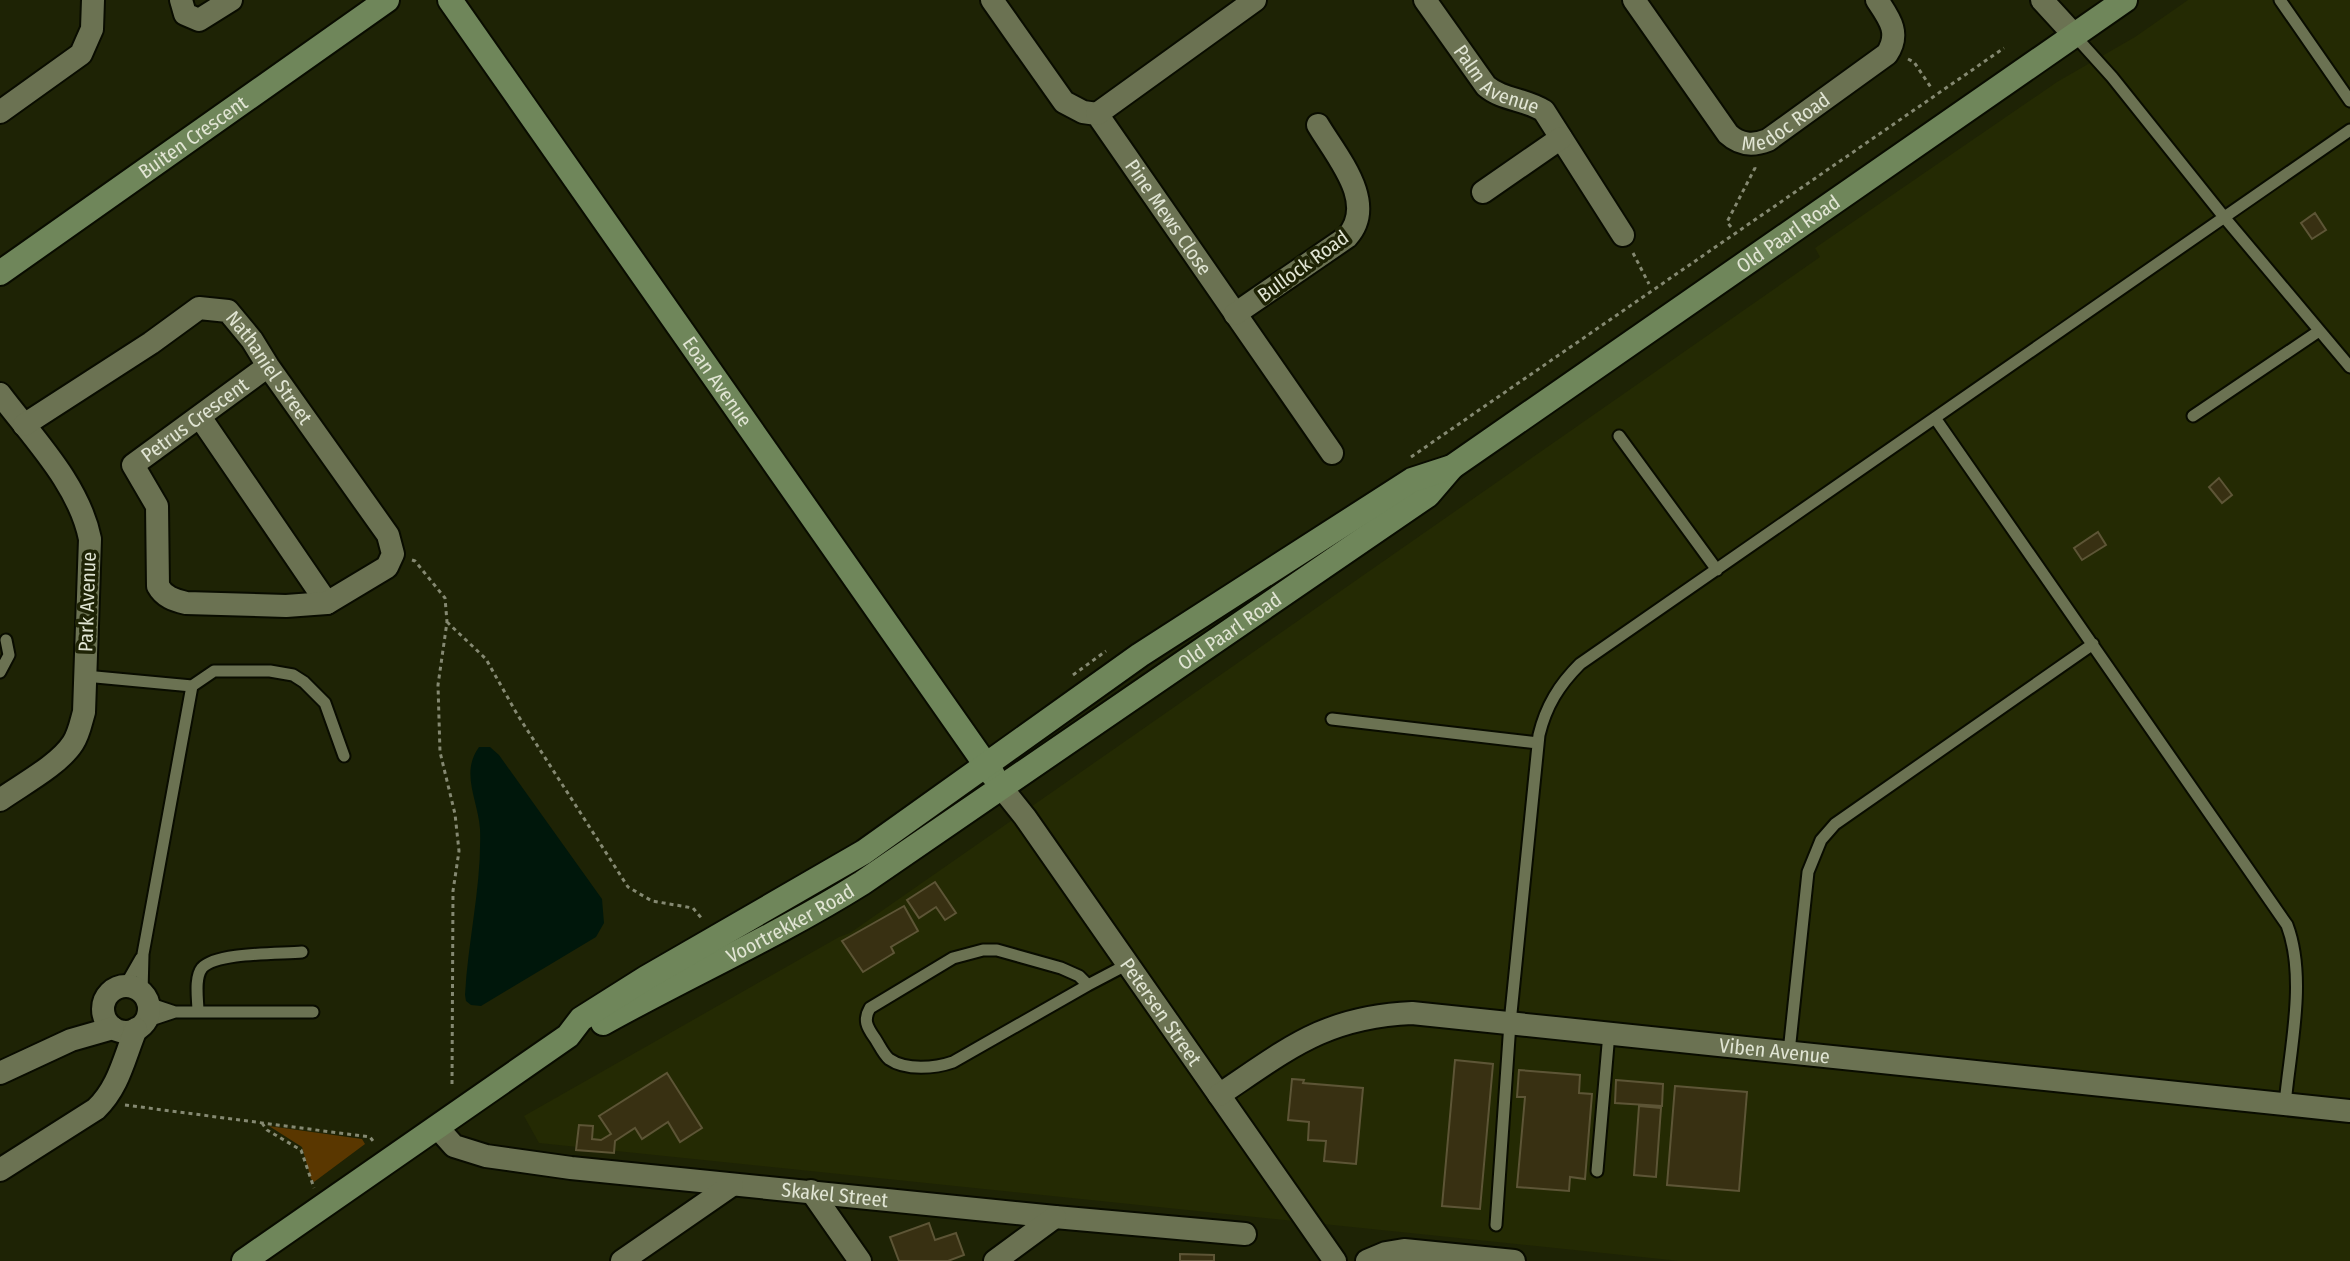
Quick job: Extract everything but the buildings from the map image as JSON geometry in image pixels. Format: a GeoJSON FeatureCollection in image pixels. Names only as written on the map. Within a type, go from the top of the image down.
{"type":"FeatureCollection","features":[{"type":"Feature","properties":{"kind":"main road","name":"Buiten Crescent"},"geometry":{"type":"LineString","coordinates":[[0,273],[387,0]]}},
{"type":"Feature","properties":{"kind":"main road","name":"Eoan Avenue"},"geometry":{"type":"LineString","coordinates":[[450,0],[985,763]]}},
{"type":"Feature","properties":{"kind":"main road","name":"Old Paarl Road"},"geometry":{"type":"LineString","coordinates":[[1001,787],[1428,495],[1452,467],[2125,0]]}},
{"type":"Feature","properties":{"kind":"main road","name":"Old Paarl Road"},"geometry":{"type":"LineString","coordinates":[[985,763],[1140,655],[1412,480],[1452,467]]}},
{"type":"Feature","properties":{"kind":"main road","name":"Petersen Street"},"geometry":{"type":"LineString","coordinates":[[985,763],[1001,787]]}},
{"type":"Feature","properties":{"kind":"main road","name":"Voortrekker Road"},"geometry":{"type":"LineString","coordinates":[[244,1261],[568,1036],[581,1019],[864,852],[985,763]]}},
{"type":"Feature","properties":{"kind":"main road","name":"Voortrekker Road"},"geometry":{"type":"LineString","coordinates":[[568,1036],[590,1030],[736,951],[801,920],[862,883],[1001,787]]}},
{"type":"Feature","properties":{"kind":"street"},"geometry":{"type":"LineString","coordinates":[[0,112],[81,54],[92,29],[93,0]]}},
{"type":"Feature","properties":{"kind":"street"},"geometry":{"type":"LineString","coordinates":[[181,0],[185,14],[199,20],[231,0]]}},
{"type":"Feature","properties":{"kind":"street"},"geometry":{"type":"LineString","coordinates":[[992,0],[1064,102],[1083,112],[1097,114],[1242,4]]}},
{"type":"Feature","properties":{"kind":"street","name":"Palm Avenue"},"geometry":{"type":"LineString","coordinates":[[1425,0],[1486,86],[1499,95],[1541,109],[1623,235]]}},
{"type":"Feature","properties":{"kind":"street","name":"Medoc Road"},"geometry":{"type":"LineString","coordinates":[[1634,0],[1728,134],[1739,142],[1753,144],[1768,140],[1883,58],[1890,49]]}},
{"type":"Feature","properties":{"kind":"street"},"geometry":{"type":"LineString","coordinates":[[1877,0],[1894,29],[1890,49]]}},
{"type":"Feature","properties":{"kind":"street"},"geometry":{"type":"LineString","coordinates":[[2042,0],[2075,36]]}},
{"type":"Feature","properties":{"kind":"street","name":"Pine Mews Close"},"geometry":{"type":"LineString","coordinates":[[1097,114],[1332,453]]}},
{"type":"Feature","properties":{"kind":"street","name":"Bullock Road"},"geometry":{"type":"LineString","coordinates":[[1235,314],[1347,237],[1358,222],[1359,203],[1355,187],[1318,125]]}},
{"type":"Feature","properties":{"kind":"street"},"geometry":{"type":"LineString","coordinates":[[1483,192],[1561,138]]}},
{"type":"Feature","properties":{"kind":"street","name":"Nathaniel Street"},"geometry":{"type":"LineString","coordinates":[[24,425],[151,343],[199,308],[228,311],[252,340],[388,535],[393,554]]}},
{"type":"Feature","properties":{"kind":"street","name":"Petrus Crescent"},"geometry":{"type":"LineString","coordinates":[[268,366],[133,465],[157,506],[157,576],[162,593],[186,603],[286,606],[327,603]]}},
{"type":"Feature","properties":{"kind":"street","name":"Park Avenue"},"geometry":{"type":"LineString","coordinates":[[0,394],[75,495],[90,539],[84,712],[73,743],[61,756],[0,800]]}},
{"type":"Feature","properties":{"kind":"street"},"geometry":{"type":"LineString","coordinates":[[200,417],[327,603],[387,567],[393,554]]}},
{"type":"Feature","properties":{"kind":"street","name":"Petersen Street"},"geometry":{"type":"LineString","coordinates":[[1001,787],[1335,1261]]}},
{"type":"Feature","properties":{"kind":"street"},"geometry":{"type":"LineString","coordinates":[[0,1073],[129,1013]]}},
{"type":"Feature","properties":{"kind":"street"},"geometry":{"type":"LineString","coordinates":[[0,1170],[96,1109],[112,1091],[123,1062],[129,1013]]}},
{"type":"Feature","properties":{"kind":"street","name":"Viben Avenue"},"geometry":{"type":"LineString","coordinates":[[1219,1095],[1291,1046],[1315,1034],[1363,1018],[1412,1013],[2350,1111]]}},
{"type":"Feature","properties":{"kind":"street","name":"Skakel Street"},"geometry":{"type":"LineString","coordinates":[[437,1127],[454,1146],[486,1156],[571,1168],[1245,1234]]}},
{"type":"Feature","properties":{"kind":"street"},"geometry":{"type":"LineString","coordinates":[[622,1261],[732,1185]]}},
{"type":"Feature","properties":{"kind":"street"},"geometry":{"type":"LineString","coordinates":[[811,1191],[860,1261]]}},
{"type":"Feature","properties":{"kind":"street"},"geometry":{"type":"LineString","coordinates":[[995,1261],[1055,1217]]}},
{"type":"Feature","properties":{"kind":"street"},"geometry":{"type":"LineString","coordinates":[[1367,1261],[1404,1250],[1514,1261]]}},
{"type":"Feature","properties":{"kind":"lane"},"geometry":{"type":"LineString","coordinates":[[2280,0],[2348,95]]}},
{"type":"Feature","properties":{"kind":"lane"},"geometry":{"type":"LineString","coordinates":[[2075,36],[2350,367]]}},
{"type":"Feature","properties":{"kind":"lane"},"geometry":{"type":"LineString","coordinates":[[1496,1225],[1510,1023],[1538,743],[1548,706],[1574,670],[2350,130]]}},
{"type":"Feature","properties":{"kind":"lane"},"geometry":{"type":"LineString","coordinates":[[2193,416],[2319,331]]}},
{"type":"Feature","properties":{"kind":"lane"},"geometry":{"type":"LineString","coordinates":[[1935,418],[2287,925],[2295,951],[2297,977],[2285,1104]]}},
{"type":"Feature","properties":{"kind":"lane"},"geometry":{"type":"LineString","coordinates":[[1619,436],[1717,570]]}},
{"type":"Feature","properties":{"kind":"lane"},"geometry":{"type":"LineString","coordinates":[[0,672],[9,655],[6,640]]}},
{"type":"Feature","properties":{"kind":"lane"},"geometry":{"type":"LineString","coordinates":[[1789,1052],[1808,872],[1821,840],[1835,824],[2093,644]]}},
{"type":"Feature","properties":{"kind":"lane"},"geometry":{"type":"LineString","coordinates":[[85,676],[192,686],[214,671],[270,671],[293,675],[325,703],[344,756]]}},
{"type":"Feature","properties":{"kind":"lane"},"geometry":{"type":"LineString","coordinates":[[129,1013],[143,954],[192,686]]}},
{"type":"Feature","properties":{"kind":"lane"},"geometry":{"type":"LineString","coordinates":[[1332,719],[1538,743]]}},
{"type":"Feature","properties":{"kind":"lane"},"geometry":{"type":"LineString","coordinates":[[1088,985],[1079,976],[1061,968],[997,950],[983,950],[953,958],[870,1008],[865,1019],[887,1058],[928,1068],[941,1066],[1128,964]]}},
{"type":"Feature","properties":{"kind":"lane"},"geometry":{"type":"LineString","coordinates":[[198,1012],[198,975],[210,962],[302,952]]}},
{"type":"Feature","properties":{"kind":"lane"},"geometry":{"type":"LineString","coordinates":[[129,1013],[143,954]]}},
{"type":"Feature","properties":{"kind":"lane"},"geometry":{"type":"LineString","coordinates":[[129,1013],[175,1012]]}},
{"type":"Feature","properties":{"kind":"lane"},"geometry":{"type":"LineString","coordinates":[[129,1013],[313,1012]]}},
{"type":"Feature","properties":{"kind":"lane"},"geometry":{"type":"LineString","coordinates":[[1597,1171],[1609,1033]]}},
{"type":"Feature","properties":{"kind":"path"},"geometry":{"type":"LineString","coordinates":[[1407,460],[2004,48]]}},
{"type":"Feature","properties":{"kind":"path"},"geometry":{"type":"LineString","coordinates":[[1890,49],[1914,62],[1932,89]]}},
{"type":"Feature","properties":{"kind":"path"},"geometry":{"type":"LineString","coordinates":[[1731,227],[1727,222],[1755,168],[1753,144]]}},
{"type":"Feature","properties":{"kind":"path"},"geometry":{"type":"LineString","coordinates":[[1623,235],[1649,284]]}},
{"type":"Feature","properties":{"kind":"path"},"geometry":{"type":"LineString","coordinates":[[393,554],[415,561],[445,598],[447,622],[438,685],[440,752],[455,814],[459,851],[453,891],[452,1086]]}},
{"type":"Feature","properties":{"kind":"path"},"geometry":{"type":"LineString","coordinates":[[447,622],[486,659],[517,714],[628,887],[652,901],[693,908],[704,921]]}},
{"type":"Feature","properties":{"kind":"path"},"geometry":{"type":"LineString","coordinates":[[1066,682],[1114,645]]}},
{"type":"Feature","properties":{"kind":"path"},"geometry":{"type":"LineString","coordinates":[[120,1104],[370,1137],[373,1141]]}},
{"type":"Feature","properties":{"kind":"path"},"geometry":{"type":"LineString","coordinates":[[262,1123],[267,1130],[301,1150],[314,1189]]}},
{"type":"Feature","properties":{"kind":"shaded area"},"geometry":{"type":"Polygon","coordinates":[[[2188,0],[2350,0],[2350,1261],[1680,1261],[539,1143],[524,1116],[850,933],[1820,257],[1815,248],[2057,82],[2135,37],[2188,0]]]}},
{"type":"Feature","properties":{"kind":"shaded area"},"geometry":{"type":"Polygon","coordinates":[[[479,747],[490,747],[499,755],[602,899],[604,923],[596,937],[481,1006],[471,1005],[465,995],[480,850],[479,818],[470,777],[479,747]]]}},
{"type":"Feature","properties":{"kind":"shaded area"},"geometry":{"type":"Polygon","coordinates":[[[269,1126],[362,1139],[365,1144],[314,1182],[302,1147],[269,1126]]]}}]}
